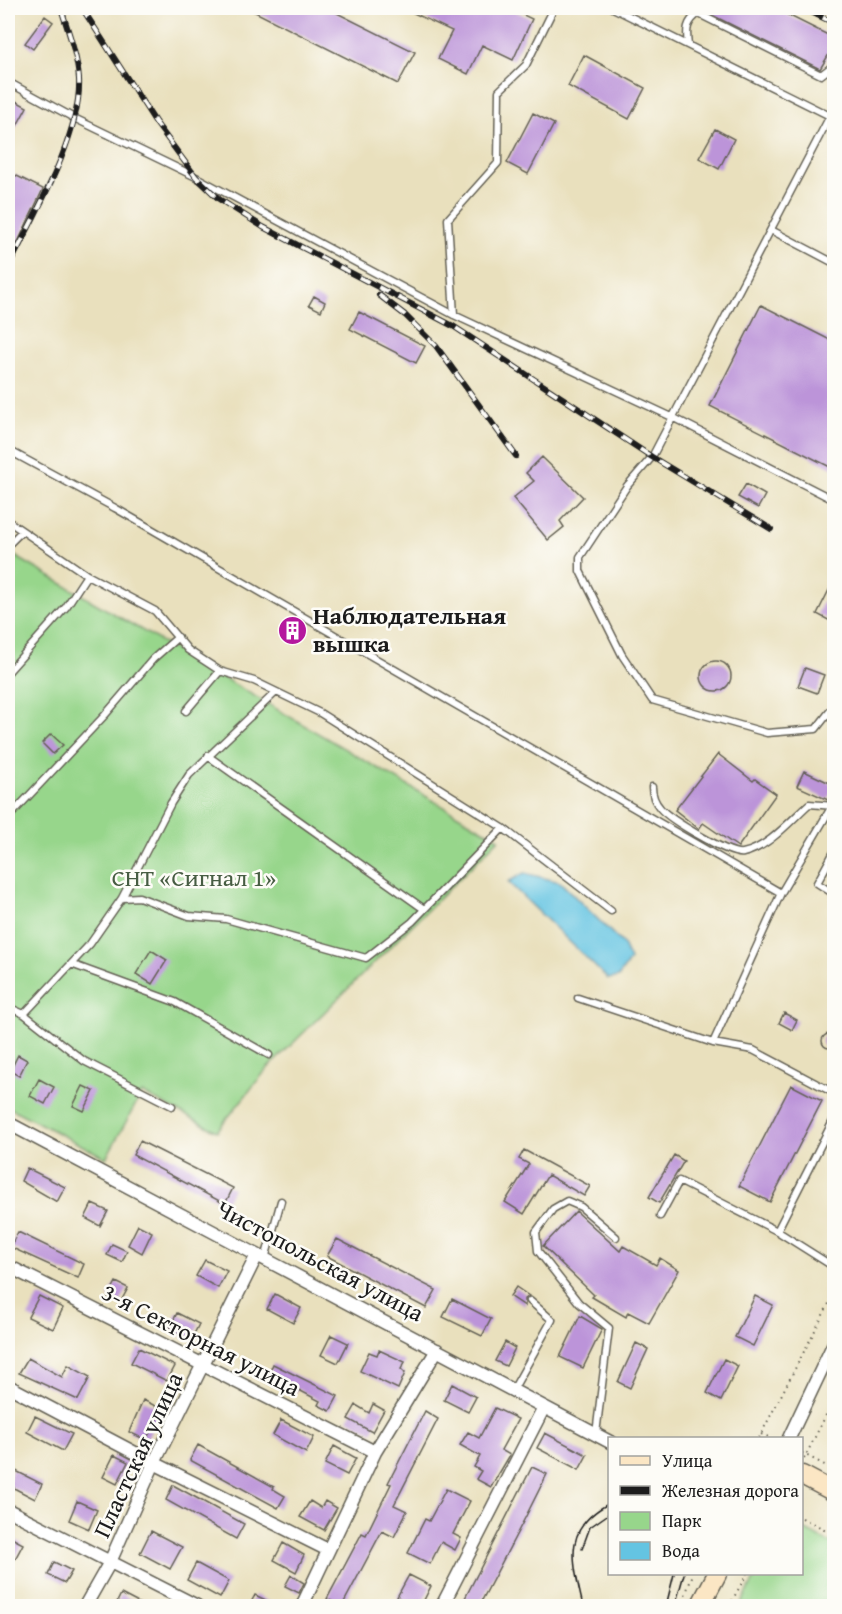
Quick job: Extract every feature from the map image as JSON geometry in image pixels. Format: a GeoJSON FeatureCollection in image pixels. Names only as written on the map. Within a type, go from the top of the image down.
{"type":"FeatureCollection","features":[{"type":"Feature","properties":{"kind":"main road"},"geometry":{"type":"LineString","coordinates":[[803,1476],[834,1492]]}},
{"type":"Feature","properties":{"kind":"main road"},"geometry":{"type":"LineString","coordinates":[[700,1606],[716,1575]]}},
{"type":"Feature","properties":{"kind":"street","name":"Чистопольская улица"},"geometry":{"type":"LineString","coordinates":[[8,1123],[608,1441]]}},
{"type":"Feature","properties":{"kind":"street","name":"Пластская улица"},"geometry":{"type":"LineString","coordinates":[[85,1606],[110,1562],[154,1463],[261,1257]]}},
{"type":"Feature","properties":{"kind":"street","name":"3-я Секторная улица"},"geometry":{"type":"LineString","coordinates":[[8,1266],[375,1452]]}},
{"type":"Feature","properties":{"kind":"street"},"geometry":{"type":"LineString","coordinates":[[789,1437],[834,1343]]}},
{"type":"Feature","properties":{"kind":"street"},"geometry":{"type":"LineString","coordinates":[[302,1606],[375,1452],[437,1350]]}},
{"type":"Feature","properties":{"kind":"street"},"geometry":{"type":"LineString","coordinates":[[8,1386],[154,1463],[328,1550]]}},
{"type":"Feature","properties":{"kind":"street"},"geometry":{"type":"LineString","coordinates":[[442,1606],[544,1407]]}},
{"type":"Feature","properties":{"kind":"street"},"geometry":{"type":"LineString","coordinates":[[8,1510],[197,1606]]}},
{"type":"Feature","properties":{"kind":"lane"},"geometry":{"type":"LineString","coordinates":[[454,315],[448,219],[498,163],[499,91],[526,64],[554,8]]}},
{"type":"Feature","properties":{"kind":"lane"},"geometry":{"type":"LineString","coordinates":[[613,8],[830,116]]}},
{"type":"Feature","properties":{"kind":"lane"},"geometry":{"type":"LineString","coordinates":[[687,8],[821,75],[834,65]]}},
{"type":"Feature","properties":{"kind":"lane"},"geometry":{"type":"LineString","coordinates":[[688,45],[686,28],[692,18],[699,13]]}},
{"type":"Feature","properties":{"kind":"lane"},"geometry":{"type":"LineString","coordinates":[[8,82],[74,118],[196,177],[454,315],[674,418],[834,500]]}},
{"type":"Feature","properties":{"kind":"lane"},"geometry":{"type":"LineString","coordinates":[[834,108],[652,457],[627,486],[580,557],[580,571],[622,655],[652,700],[767,733],[816,729],[834,706]]}},
{"type":"Feature","properties":{"kind":"lane"},"geometry":{"type":"LineString","coordinates":[[771,230],[834,263]]}},
{"type":"Feature","properties":{"kind":"lane"},"geometry":{"type":"LineString","coordinates":[[8,450],[115,508],[781,893]]}},
{"type":"Feature","properties":{"kind":"lane"},"geometry":{"type":"LineString","coordinates":[[8,521],[87,575],[155,611],[188,650],[220,671],[254,681],[320,714],[503,828],[611,911]]}},
{"type":"Feature","properties":{"kind":"lane"},"geometry":{"type":"LineString","coordinates":[[8,545],[22,531]]}},
{"type":"Feature","properties":{"kind":"lane"},"geometry":{"type":"LineString","coordinates":[[8,672],[66,607],[87,575]]}},
{"type":"Feature","properties":{"kind":"lane"},"geometry":{"type":"LineString","coordinates":[[8,818],[105,716],[153,659],[178,637]]}},
{"type":"Feature","properties":{"kind":"lane"},"geometry":{"type":"LineString","coordinates":[[186,711],[220,671]]}},
{"type":"Feature","properties":{"kind":"lane"},"geometry":{"type":"LineString","coordinates":[[24,1014],[71,964],[122,898],[178,791],[189,775],[276,692]]}},
{"type":"Feature","properties":{"kind":"lane"},"geometry":{"type":"LineString","coordinates":[[208,756],[424,909]]}},
{"type":"Feature","properties":{"kind":"lane"},"geometry":{"type":"LineString","coordinates":[[652,787],[653,797],[661,809],[717,845],[740,854],[756,849],[809,804],[833,806],[781,893],[713,1043]]}},
{"type":"Feature","properties":{"kind":"lane"},"geometry":{"type":"LineString","coordinates":[[122,898],[139,897],[189,916],[226,919],[366,958],[424,909],[503,828]]}},
{"type":"Feature","properties":{"kind":"lane"},"geometry":{"type":"LineString","coordinates":[[834,852],[817,883],[834,894]]}},
{"type":"Feature","properties":{"kind":"lane"},"geometry":{"type":"LineString","coordinates":[[71,964],[174,1002],[269,1055]]}},
{"type":"Feature","properties":{"kind":"lane"},"geometry":{"type":"LineString","coordinates":[[578,998],[713,1043],[753,1050],[834,1093]]}},
{"type":"Feature","properties":{"kind":"lane"},"geometry":{"type":"LineString","coordinates":[[8,1007],[24,1014],[84,1061],[172,1106]]}},
{"type":"Feature","properties":{"kind":"lane"},"geometry":{"type":"LineString","coordinates":[[777,1231],[834,1119]]}},
{"type":"Feature","properties":{"kind":"lane"},"geometry":{"type":"LineString","coordinates":[[660,1216],[679,1181],[777,1231],[834,1267]]}},
{"type":"Feature","properties":{"kind":"lane"},"geometry":{"type":"LineString","coordinates":[[261,1257],[281,1201]]}},
{"type":"Feature","properties":{"kind":"lane"},"geometry":{"type":"LineString","coordinates":[[596,1434],[609,1328],[579,1303],[538,1251],[536,1232],[554,1209],[567,1201],[581,1207],[616,1237]]}},
{"type":"Feature","properties":{"kind":"lane"},"geometry":{"type":"LineString","coordinates":[[513,1391],[552,1320],[530,1301]]}},
{"type":"Feature","properties":{"kind":"path"},"geometry":{"type":"LineString","coordinates":[[760,1437],[834,1294]]}},
{"type":"Feature","properties":{"kind":"path"},"geometry":{"type":"LineString","coordinates":[[803,1460],[834,1399]]}},
{"type":"Feature","properties":{"kind":"path"},"geometry":{"type":"LineString","coordinates":[[761,1434],[768,1437]]}},
{"type":"Feature","properties":{"kind":"path"},"geometry":{"type":"LineString","coordinates":[[803,1454],[834,1470]]}},
{"type":"Feature","properties":{"kind":"path"},"geometry":{"type":"LineString","coordinates":[[803,1519],[834,1534]]}},
{"type":"Feature","properties":{"kind":"path"},"geometry":{"type":"LineString","coordinates":[[681,1606],[693,1575]]}},
{"type":"Feature","properties":{"kind":"path"},"geometry":{"type":"LineString","coordinates":[[729,1606],[746,1575]]}},
{"type":"Feature","properties":{"kind":"green space","name":"СНТ «Сигнал 1»"},"geometry":{"type":"Polygon","coordinates":[[[8,552],[499,839],[267,1069],[217,1131],[142,1093],[106,1158],[8,1107],[8,552]]]}},
{"type":"Feature","properties":{"kind":"green space"},"geometry":{"type":"Polygon","coordinates":[[[803,1529],[834,1545],[834,1606],[740,1606],[756,1575],[803,1575],[803,1529]]]}},
{"type":"Feature","properties":{"kind":"water"},"geometry":{"type":"Polygon","coordinates":[[[524,873],[560,882],[622,943],[630,960],[618,977],[608,979],[508,882],[524,873]]]}},
{"type":"Feature","properties":{"kind":"building"},"geometry":{"type":"Polygon","coordinates":[[[247,8],[327,8],[415,52],[398,84],[247,8]]]}},
{"type":"Feature","properties":{"kind":"building"},"geometry":{"type":"Polygon","coordinates":[[[403,8],[509,8],[532,19],[513,60],[482,45],[468,74],[438,59],[452,31],[403,8]]]}},
{"type":"Feature","properties":{"kind":"building"},"geometry":{"type":"Polygon","coordinates":[[[698,8],[774,8],[834,38],[834,46],[820,69],[698,8]]]}},
{"type":"Feature","properties":{"kind":"building"},"geometry":{"type":"Polygon","coordinates":[[[45,16],[53,22],[33,49],[25,43],[45,16]]]}},
{"type":"Feature","properties":{"kind":"building"},"geometry":{"type":"Polygon","coordinates":[[[584,55],[645,88],[629,119],[568,86],[584,55]]]}},
{"type":"Feature","properties":{"kind":"building"},"geometry":{"type":"Polygon","coordinates":[[[14,100],[27,107],[14,131],[8,128],[8,113],[14,100]]]}},
{"type":"Feature","properties":{"kind":"building"},"geometry":{"type":"Polygon","coordinates":[[[533,113],[554,124],[528,174],[507,163],[533,113]]]}},
{"type":"Feature","properties":{"kind":"building"},"geometry":{"type":"Polygon","coordinates":[[[715,129],[734,139],[719,169],[699,158],[715,129]]]}},
{"type":"Feature","properties":{"kind":"building"},"geometry":{"type":"Polygon","coordinates":[[[13,174],[43,189],[8,263],[8,186],[13,174]]]}},
{"type":"Feature","properties":{"kind":"building"},"geometry":{"type":"Polygon","coordinates":[[[314,296],[325,302],[321,311],[309,305],[314,296]]]}},
{"type":"Feature","properties":{"kind":"building"},"geometry":{"type":"Polygon","coordinates":[[[761,305],[834,342],[834,469],[710,406],[761,305]]]}},
{"type":"Feature","properties":{"kind":"building"},"geometry":{"type":"Polygon","coordinates":[[[359,312],[425,346],[416,363],[350,329],[359,312]]]}},
{"type":"Feature","properties":{"kind":"building"},"geometry":{"type":"Polygon","coordinates":[[[542,457],[583,497],[560,521],[564,527],[548,540],[513,498],[534,481],[526,473],[542,457]]]}},
{"type":"Feature","properties":{"kind":"building"},"geometry":{"type":"Polygon","coordinates":[[[746,484],[765,495],[758,508],[738,497],[746,484]]]}},
{"type":"Feature","properties":{"kind":"building"},"geometry":{"type":"Polygon","coordinates":[[[834,580],[834,623],[817,614],[834,580]]]}},
{"type":"Feature","properties":{"kind":"building"},"geometry":{"type":"Polygon","coordinates":[[[716,661],[727,665],[731,676],[727,687],[716,691],[705,687],[701,676],[705,665],[716,661]]]}},
{"type":"Feature","properties":{"kind":"building"},"geometry":{"type":"Polygon","coordinates":[[[805,668],[824,675],[817,693],[798,686],[805,668]]]}},
{"type":"Feature","properties":{"kind":"building"},"geometry":{"type":"Polygon","coordinates":[[[51,734],[63,745],[53,754],[42,743],[51,734]]]}},
{"type":"Feature","properties":{"kind":"building"},"geometry":{"type":"Polygon","coordinates":[[[718,754],[753,781],[755,779],[776,794],[738,847],[703,823],[699,829],[675,810],[718,754]]]}},
{"type":"Feature","properties":{"kind":"building"},"geometry":{"type":"Polygon","coordinates":[[[804,771],[834,785],[828,800],[797,786],[804,771]]]}},
{"type":"Feature","properties":{"kind":"building"},"geometry":{"type":"Polygon","coordinates":[[[151,950],[167,960],[152,984],[136,974],[151,950]]]}},
{"type":"Feature","properties":{"kind":"building"},"geometry":{"type":"Polygon","coordinates":[[[784,1013],[797,1020],[792,1030],[779,1023],[784,1013]]]}},
{"type":"Feature","properties":{"kind":"building"},"geometry":{"type":"Polygon","coordinates":[[[829,1034],[834,1036],[836,1041],[834,1046],[829,1048],[824,1046],[822,1041],[824,1036],[829,1034]]]}},
{"type":"Feature","properties":{"kind":"building"},"geometry":{"type":"Polygon","coordinates":[[[18,1055],[27,1060],[19,1076],[10,1071],[18,1055]]]}},
{"type":"Feature","properties":{"kind":"building"},"geometry":{"type":"Polygon","coordinates":[[[39,1079],[54,1087],[45,1104],[30,1096],[39,1079]]]}},
{"type":"Feature","properties":{"kind":"building"},"geometry":{"type":"Polygon","coordinates":[[[791,1085],[822,1101],[770,1202],[739,1186],[791,1085]]]}},
{"type":"Feature","properties":{"kind":"building"},"geometry":{"type":"Polygon","coordinates":[[[83,1086],[94,1091],[84,1111],[73,1106],[83,1086]]]}},
{"type":"Feature","properties":{"kind":"building"},"geometry":{"type":"Polygon","coordinates":[[[140,1141],[233,1188],[225,1204],[133,1155],[140,1141]]]}},
{"type":"Feature","properties":{"kind":"building"},"geometry":{"type":"Polygon","coordinates":[[[524,1150],[590,1186],[584,1196],[548,1175],[524,1214],[505,1202],[529,1164],[519,1159],[524,1150]]]}},
{"type":"Feature","properties":{"kind":"building"},"geometry":{"type":"Polygon","coordinates":[[[674,1155],[684,1161],[659,1203],[649,1197],[674,1155]]]}},
{"type":"Feature","properties":{"kind":"building"},"geometry":{"type":"Polygon","coordinates":[[[27,1168],[65,1187],[57,1202],[21,1181],[27,1168]]]}},
{"type":"Feature","properties":{"kind":"building"},"geometry":{"type":"Polygon","coordinates":[[[92,1204],[108,1211],[100,1226],[85,1218],[92,1204]]]}},
{"type":"Feature","properties":{"kind":"building"},"geometry":{"type":"Polygon","coordinates":[[[576,1211],[620,1251],[623,1246],[656,1265],[660,1258],[679,1270],[649,1323],[628,1312],[626,1317],[592,1297],[594,1295],[543,1246],[576,1211]]]}},
{"type":"Feature","properties":{"kind":"building"},"geometry":{"type":"Polygon","coordinates":[[[138,1225],[152,1232],[142,1253],[128,1245],[138,1225]]]}},
{"type":"Feature","properties":{"kind":"building"},"geometry":{"type":"Polygon","coordinates":[[[18,1232],[84,1264],[78,1278],[10,1247],[18,1232]]]}},
{"type":"Feature","properties":{"kind":"building"},"geometry":{"type":"Polygon","coordinates":[[[337,1239],[436,1290],[426,1308],[327,1256],[337,1239]]]}},
{"type":"Feature","properties":{"kind":"building"},"geometry":{"type":"Polygon","coordinates":[[[112,1244],[127,1251],[122,1262],[107,1255],[112,1244]]]}},
{"type":"Feature","properties":{"kind":"building"},"geometry":{"type":"Polygon","coordinates":[[[205,1260],[227,1271],[218,1288],[196,1276],[205,1260]]]}},
{"type":"Feature","properties":{"kind":"building"},"geometry":{"type":"Polygon","coordinates":[[[116,1282],[128,1288],[120,1303],[108,1297],[116,1282]]]}},
{"type":"Feature","properties":{"kind":"building"},"geometry":{"type":"Polygon","coordinates":[[[516,1287],[529,1296],[525,1299],[525,1306],[510,1296],[516,1287]]]}},
{"type":"Feature","properties":{"kind":"building"},"geometry":{"type":"Polygon","coordinates":[[[275,1294],[301,1308],[293,1323],[267,1309],[275,1294]]]}},
{"type":"Feature","properties":{"kind":"building"},"geometry":{"type":"Polygon","coordinates":[[[39,1296],[63,1308],[53,1329],[28,1317],[39,1296]]]}},
{"type":"Feature","properties":{"kind":"building"},"geometry":{"type":"Polygon","coordinates":[[[755,1296],[773,1305],[753,1346],[735,1337],[755,1296]]]}},
{"type":"Feature","properties":{"kind":"building"},"geometry":{"type":"Polygon","coordinates":[[[452,1299],[491,1319],[482,1336],[443,1317],[452,1299]]]}},
{"type":"Feature","properties":{"kind":"building"},"geometry":{"type":"Polygon","coordinates":[[[177,1313],[199,1324],[191,1340],[169,1329],[177,1313]]]}},
{"type":"Feature","properties":{"kind":"building"},"geometry":{"type":"Polygon","coordinates":[[[580,1316],[602,1329],[583,1368],[560,1357],[580,1316]]]}},
{"type":"Feature","properties":{"kind":"building"},"geometry":{"type":"Polygon","coordinates":[[[331,1335],[348,1343],[338,1363],[321,1355],[331,1335]]]}},
{"type":"Feature","properties":{"kind":"building"},"geometry":{"type":"Polygon","coordinates":[[[505,1342],[515,1348],[506,1366],[495,1361],[505,1342]]]}},
{"type":"Feature","properties":{"kind":"building"},"geometry":{"type":"Polygon","coordinates":[[[636,1343],[648,1349],[630,1388],[618,1382],[636,1343]]]}},
{"type":"Feature","properties":{"kind":"building"},"geometry":{"type":"Polygon","coordinates":[[[139,1348],[175,1366],[167,1381],[131,1363],[139,1348]]]}},
{"type":"Feature","properties":{"kind":"building"},"geometry":{"type":"Polygon","coordinates":[[[379,1350],[405,1362],[401,1369],[405,1373],[398,1389],[360,1371],[369,1352],[377,1355],[379,1350]]]}},
{"type":"Feature","properties":{"kind":"building"},"geometry":{"type":"Polygon","coordinates":[[[28,1358],[62,1377],[68,1365],[90,1377],[78,1400],[19,1373],[28,1358]]]}},
{"type":"Feature","properties":{"kind":"building"},"geometry":{"type":"Polygon","coordinates":[[[724,1359],[738,1366],[721,1401],[707,1393],[724,1359]]]}},
{"type":"Feature","properties":{"kind":"building"},"geometry":{"type":"Polygon","coordinates":[[[273,1364],[338,1396],[330,1411],[318,1405],[320,1401],[297,1389],[295,1393],[267,1378],[273,1364]]]}},
{"type":"Feature","properties":{"kind":"building"},"geometry":{"type":"Polygon","coordinates":[[[452,1384],[476,1397],[468,1412],[444,1400],[452,1384]]]}},
{"type":"Feature","properties":{"kind":"building"},"geometry":{"type":"Polygon","coordinates":[[[143,1400],[162,1409],[146,1440],[129,1432],[143,1400]]]}},
{"type":"Feature","properties":{"kind":"building"},"geometry":{"type":"Polygon","coordinates":[[[373,1404],[384,1410],[372,1432],[348,1419],[356,1405],[369,1413],[373,1404]]]}},
{"type":"Feature","properties":{"kind":"building"},"geometry":{"type":"Polygon","coordinates":[[[495,1408],[518,1419],[501,1450],[510,1455],[491,1487],[476,1479],[481,1471],[474,1467],[480,1456],[460,1445],[468,1432],[479,1438],[495,1408]]]}},
{"type":"Feature","properties":{"kind":"building"},"geometry":{"type":"Polygon","coordinates":[[[425,1411],[438,1419],[394,1505],[407,1511],[394,1537],[382,1531],[342,1606],[327,1599],[362,1533],[366,1535],[391,1484],[388,1483],[425,1411]]]}},
{"type":"Feature","properties":{"kind":"building"},"geometry":{"type":"Polygon","coordinates":[[[35,1416],[72,1434],[63,1451],[27,1432],[35,1416]]]}},
{"type":"Feature","properties":{"kind":"building"},"geometry":{"type":"Polygon","coordinates":[[[281,1420],[314,1437],[306,1453],[273,1435],[281,1420]]]}},
{"type":"Feature","properties":{"kind":"building"},"geometry":{"type":"Polygon","coordinates":[[[545,1433],[587,1455],[579,1470],[537,1448],[545,1433]]]}},
{"type":"Feature","properties":{"kind":"building"},"geometry":{"type":"Polygon","coordinates":[[[198,1445],[274,1487],[273,1489],[285,1496],[278,1508],[190,1460],[198,1445]]]}},
{"type":"Feature","properties":{"kind":"building"},"geometry":{"type":"Polygon","coordinates":[[[334,1446],[356,1458],[347,1475],[325,1464],[334,1446]]]}},
{"type":"Feature","properties":{"kind":"building"},"geometry":{"type":"Polygon","coordinates":[[[114,1455],[128,1462],[117,1484],[103,1477],[114,1455]]]}},
{"type":"Feature","properties":{"kind":"building"},"geometry":{"type":"Polygon","coordinates":[[[532,1467],[547,1474],[525,1518],[479,1606],[461,1606],[532,1467]]]}},
{"type":"Feature","properties":{"kind":"building"},"geometry":{"type":"Polygon","coordinates":[[[12,1469],[42,1484],[35,1499],[8,1485],[12,1469]]]}},
{"type":"Feature","properties":{"kind":"building"},"geometry":{"type":"Polygon","coordinates":[[[173,1485],[244,1524],[236,1539],[166,1500],[173,1485]]]}},
{"type":"Feature","properties":{"kind":"building"},"geometry":{"type":"Polygon","coordinates":[[[446,1489],[470,1501],[453,1534],[461,1538],[455,1550],[441,1542],[430,1564],[408,1553],[425,1519],[429,1521],[446,1489]]]}},
{"type":"Feature","properties":{"kind":"building"},"geometry":{"type":"Polygon","coordinates":[[[77,1501],[97,1510],[89,1529],[69,1520],[77,1501]]]}},
{"type":"Feature","properties":{"kind":"building"},"geometry":{"type":"Polygon","coordinates":[[[310,1501],[321,1508],[325,1501],[337,1508],[324,1530],[300,1517],[310,1501]]]}},
{"type":"Feature","properties":{"kind":"building"},"geometry":{"type":"Polygon","coordinates":[[[151,1531],[182,1547],[170,1569],[140,1553],[151,1531]]]}},
{"type":"Feature","properties":{"kind":"building"},"geometry":{"type":"Polygon","coordinates":[[[8,1536],[23,1544],[15,1559],[8,1556],[8,1536]]]}},
{"type":"Feature","properties":{"kind":"building"},"geometry":{"type":"Polygon","coordinates":[[[283,1543],[304,1555],[296,1572],[274,1560],[283,1543]]]}},
{"type":"Feature","properties":{"kind":"building"},"geometry":{"type":"Polygon","coordinates":[[[54,1562],[72,1571],[65,1583],[48,1575],[54,1562]]]}},
{"type":"Feature","properties":{"kind":"building"},"geometry":{"type":"Polygon","coordinates":[[[196,1563],[229,1581],[220,1598],[187,1580],[196,1563]]]}},
{"type":"Feature","properties":{"kind":"building"},"geometry":{"type":"Polygon","coordinates":[[[291,1575],[304,1583],[299,1593],[285,1586],[291,1575]]]}},
{"type":"Feature","properties":{"kind":"building"},"geometry":{"type":"Polygon","coordinates":[[[409,1575],[431,1586],[421,1606],[408,1606],[409,1604],[397,1597],[409,1575]]]}},
{"type":"Feature","properties":{"kind":"building"},"geometry":{"type":"Polygon","coordinates":[[[121,1594],[144,1606],[115,1606],[121,1594]]]}},
{"type":"Feature","properties":{"kind":"building"},"geometry":{"type":"Polygon","coordinates":[[[255,1595],[278,1606],[249,1606],[255,1595]]]}},
{"type":"Feature","properties":{"kind":"tram line"},"geometry":{"type":"LineString","coordinates":[[583,1606],[576,1575],[574,1547],[577,1535],[584,1523],[608,1504]]}},
{"type":"Feature","properties":{"kind":"tram line"},"geometry":{"type":"LineString","coordinates":[[582,1549],[590,1527],[608,1514]]}},
{"type":"Feature","properties":{"kind":"tram line"},"geometry":{"type":"LineString","coordinates":[[666,1606],[674,1575]]}},
{"type":"Feature","properties":{"kind":"tram line"},"geometry":{"type":"LineString","coordinates":[[675,1606],[684,1575]]}},
{"type":"Feature","properties":{"kind":"railway"},"geometry":{"type":"LineString","coordinates":[[8,268],[54,176],[73,125],[78,101],[79,79],[76,61],[61,8]]}},
{"type":"Feature","properties":{"kind":"railway"},"geometry":{"type":"LineString","coordinates":[[82,8],[156,123],[196,177],[219,199],[263,227],[453,326],[652,457],[771,529]]}},
{"type":"Feature","properties":{"kind":"railway"},"geometry":{"type":"LineString","coordinates":[[803,8],[834,23]]}},
{"type":"Feature","properties":{"kind":"railway"},"geometry":{"type":"LineString","coordinates":[[379,295],[405,315],[436,346],[516,456]]}},
{"type":"Feature","properties":{"kind":"place","name":"Наблюдательная вышка"},"geometry":{"type":"Point","coordinates":[292,630]}}]}
